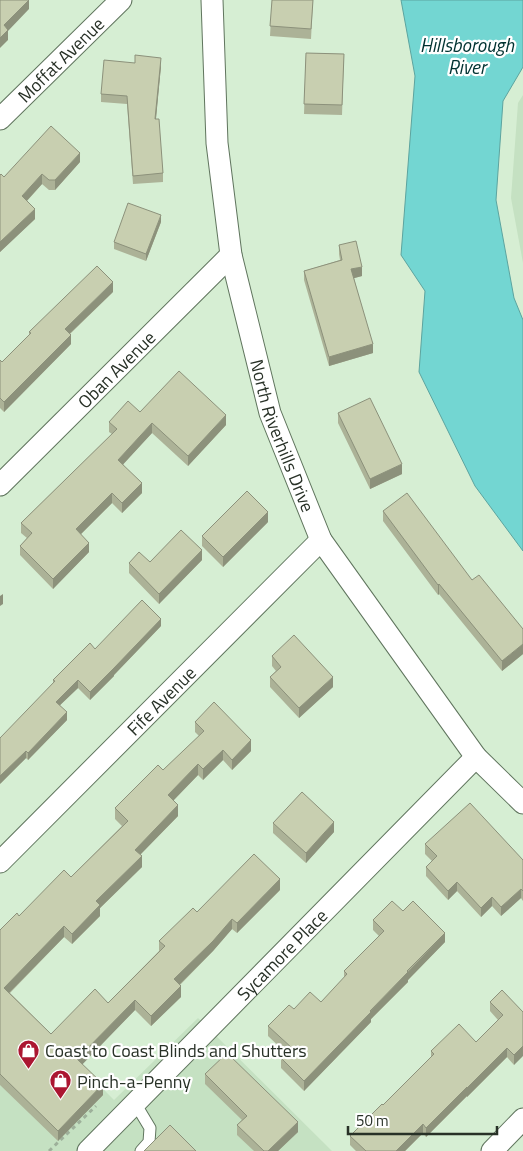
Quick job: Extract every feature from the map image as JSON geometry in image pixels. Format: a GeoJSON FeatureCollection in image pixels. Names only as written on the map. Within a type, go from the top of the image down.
{"type":"FeatureCollection","features":[{"type":"Feature","properties":{"kind":"street","name":"Moffat Avenue"},"geometry":{"type":"LineString","coordinates":[[0,119],[121,0]]}},
{"type":"Feature","properties":{"kind":"street","name":"North Riverhills Drive"},"geometry":{"type":"LineString","coordinates":[[212,0],[217,143],[231,255],[270,413],[321,540],[476,757],[523,803]]}},
{"type":"Feature","properties":{"kind":"street","name":"Oban Avenue"},"geometry":{"type":"LineString","coordinates":[[0,485],[231,255]]}},
{"type":"Feature","properties":{"kind":"street","name":"Fife Avenue"},"geometry":{"type":"LineString","coordinates":[[0,862],[321,540]]}},
{"type":"Feature","properties":{"kind":"street","name":"Sycamore Place"},"geometry":{"type":"LineString","coordinates":[[88,1151],[476,757]]}},
{"type":"Feature","properties":{"kind":"street"},"geometry":{"type":"LineString","coordinates":[[492,1151],[523,1119]]}},
{"type":"Feature","properties":{"kind":"lane"},"geometry":{"type":"LineString","coordinates":[[135,1103],[150,1128],[149,1142],[142,1151]]}},
{"type":"Feature","properties":{"kind":"path"},"geometry":{"type":"LineString","coordinates":[[49,1151],[96,1106]]}},
{"type":"Feature","properties":{"kind":"shaded area"},"geometry":{"type":"Polygon","coordinates":[[[523,95],[523,263],[511,198],[518,103],[523,95]]]}},
{"type":"Feature","properties":{"kind":"shaded area"},"geometry":{"type":"Polygon","coordinates":[[[0,985],[114,1100],[198,1018],[332,1151],[0,1151],[0,985]]]}},
{"type":"Feature","properties":{"kind":"water","name":"Hillsborough River"},"geometry":{"type":"Polygon","coordinates":[[[401,0],[523,0],[523,67],[503,101],[496,200],[514,298],[523,320],[523,551],[475,486],[419,372],[425,291],[401,255],[415,76],[401,0]]]}},
{"type":"Feature","properties":{"kind":"building"},"geometry":{"type":"Polygon","coordinates":[[[0,0],[29,0],[4,25],[8,30],[0,38],[0,0]]]}},
{"type":"Feature","properties":{"kind":"building"},"geometry":{"type":"Polygon","coordinates":[[[272,0],[313,0],[311,29],[270,26],[272,0]]]}},
{"type":"Feature","properties":{"kind":"building"},"geometry":{"type":"Polygon","coordinates":[[[306,53],[344,54],[342,105],[304,104],[306,53]]]}},
{"type":"Feature","properties":{"kind":"building"},"geometry":{"type":"Polygon","coordinates":[[[135,55],[161,58],[155,119],[159,119],[163,173],[133,176],[127,96],[101,94],[104,60],[135,63],[135,55]]]}},
{"type":"Feature","properties":{"kind":"building"},"geometry":{"type":"Polygon","coordinates":[[[51,126],[80,153],[55,180],[49,180],[42,174],[22,196],[35,209],[0,242],[0,175],[4,177],[51,126]]]}},
{"type":"Feature","properties":{"kind":"building"},"geometry":{"type":"Polygon","coordinates":[[[128,203],[161,215],[146,254],[114,242],[128,203]]]}},
{"type":"Feature","properties":{"kind":"building"},"geometry":{"type":"Polygon","coordinates":[[[356,241],[362,267],[351,269],[373,344],[329,357],[304,271],[342,260],[339,245],[356,241]]]}},
{"type":"Feature","properties":{"kind":"building"},"geometry":{"type":"Polygon","coordinates":[[[97,266],[113,282],[65,329],[71,335],[4,402],[0,398],[0,360],[2,362],[31,333],[29,332],[97,266]]]}},
{"type":"Feature","properties":{"kind":"building"},"geometry":{"type":"Polygon","coordinates":[[[179,371],[226,415],[188,456],[152,423],[118,460],[142,483],[122,503],[112,493],[76,529],[89,543],[53,579],[20,546],[32,533],[21,523],[117,429],[109,422],[128,401],[140,412],[179,371]]]}},
{"type":"Feature","properties":{"kind":"building"},"geometry":{"type":"Polygon","coordinates":[[[370,398],[402,464],[370,479],[338,413],[370,398]]]}},
{"type":"Feature","properties":{"kind":"building"},"geometry":{"type":"Polygon","coordinates":[[[247,491],[268,512],[223,557],[202,536],[247,491]]]}},
{"type":"Feature","properties":{"kind":"building"},"geometry":{"type":"Polygon","coordinates":[[[407,493],[472,580],[479,575],[523,629],[523,644],[502,661],[438,585],[383,511],[407,493]]]}},
{"type":"Feature","properties":{"kind":"building"},"geometry":{"type":"Polygon","coordinates":[[[181,530],[202,550],[159,594],[129,563],[139,552],[150,562],[181,530]]]}},
{"type":"Feature","properties":{"kind":"building"},"geometry":{"type":"Polygon","coordinates":[[[142,600],[161,619],[90,692],[78,680],[56,702],[67,712],[28,753],[26,751],[0,776],[0,738],[90,643],[95,649],[142,600]]]}},
{"type":"Feature","properties":{"kind":"building"},"geometry":{"type":"Polygon","coordinates":[[[294,635],[333,677],[299,708],[270,677],[281,667],[272,656],[294,635]]]}},
{"type":"Feature","properties":{"kind":"building"},"geometry":{"type":"Polygon","coordinates":[[[214,702],[251,740],[232,760],[223,750],[203,769],[198,764],[168,795],[178,805],[135,850],[142,856],[96,901],[100,905],[72,934],[64,926],[4,988],[51,1034],[95,989],[108,1003],[165,946],[159,941],[193,908],[197,912],[254,854],[280,879],[237,923],[232,919],[213,941],[174,979],[181,986],[151,1016],[135,1000],[77,1059],[103,1084],[58,1131],[0,1074],[0,930],[17,913],[19,916],[64,870],[71,877],[128,821],[115,808],[158,765],[163,770],[204,731],[195,722],[214,702]]]}},
{"type":"Feature","properties":{"kind":"building"},"geometry":{"type":"Polygon","coordinates":[[[302,792],[334,822],[306,853],[273,823],[302,792]]]}},
{"type":"Feature","properties":{"kind":"building"},"geometry":{"type":"Polygon","coordinates":[[[470,803],[523,860],[523,891],[521,889],[501,907],[492,897],[481,908],[457,882],[448,891],[426,867],[437,856],[425,844],[470,803]]]}},
{"type":"Feature","properties":{"kind":"building"},"geometry":{"type":"Polygon","coordinates":[[[392,901],[403,911],[413,901],[445,933],[304,1081],[281,1058],[292,1048],[268,1026],[289,1005],[294,1009],[310,992],[321,1002],[347,974],[344,971],[384,931],[373,920],[392,901]]]}},
{"type":"Feature","properties":{"kind":"building"},"geometry":{"type":"Polygon","coordinates":[[[502,990],[523,1012],[523,1046],[514,1055],[507,1048],[426,1128],[423,1124],[396,1151],[366,1151],[350,1136],[434,1054],[431,1051],[459,1024],[476,1042],[503,1015],[490,1002],[502,990]]]}},
{"type":"Feature","properties":{"kind":"building"},"geometry":{"type":"Polygon","coordinates":[[[227,1053],[298,1122],[268,1151],[264,1151],[237,1125],[247,1116],[205,1074],[227,1053]]]}},
{"type":"Feature","properties":{"kind":"building"},"geometry":{"type":"Polygon","coordinates":[[[170,1125],[196,1151],[144,1151],[170,1125]]]}},
{"type":"Feature","properties":{"kind":"place","name":"Coast to Coast Blinds and Shutters"},"geometry":{"type":"Point","coordinates":[29,1069]}},
{"type":"Feature","properties":{"kind":"place","name":"Pinch-a-Penny"},"geometry":{"type":"Point","coordinates":[61,1100]}}]}
